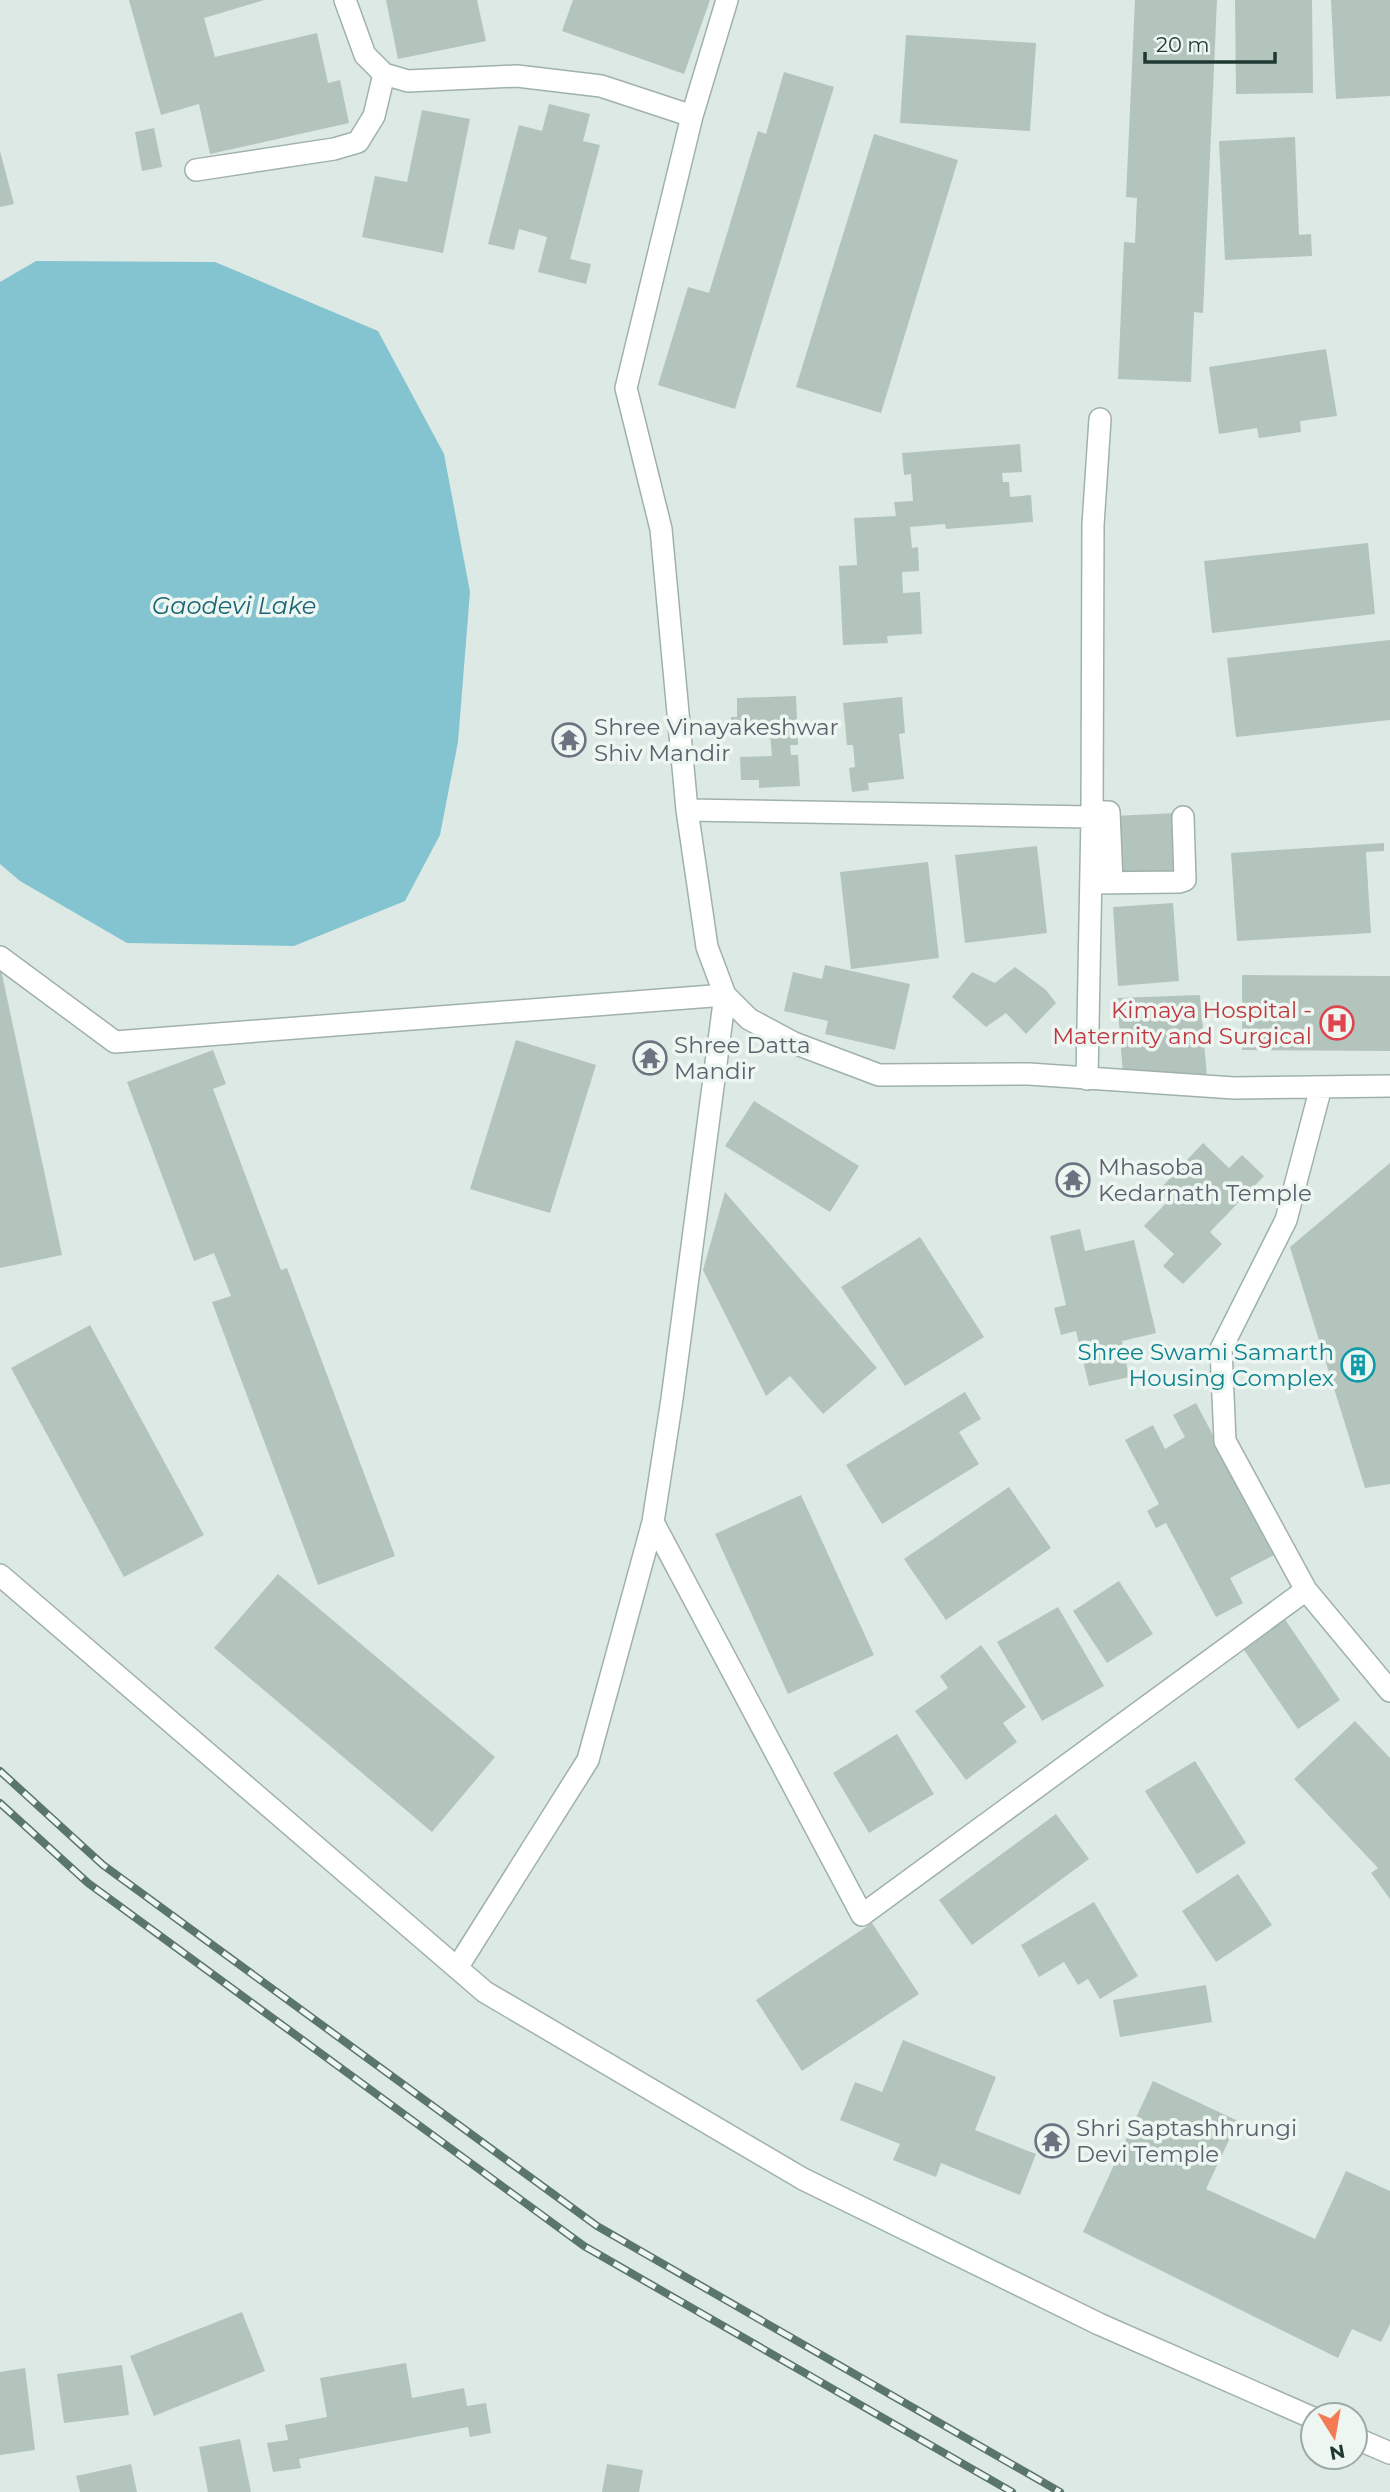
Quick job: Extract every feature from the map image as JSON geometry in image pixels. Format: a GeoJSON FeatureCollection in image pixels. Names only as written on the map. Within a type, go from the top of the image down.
{"type":"FeatureCollection","features":[{"type":"Feature","properties":{"kind":"street"},"geometry":{"type":"LineString","coordinates":[[345,0],[365,55],[384,75],[408,81],[517,76],[601,86],[692,117]]}},
{"type":"Feature","properties":{"kind":"street"},"geometry":{"type":"LineString","coordinates":[[727,0],[692,117],[626,388],[661,529],[687,810],[707,947],[725,995],[749,1019],[794,1043],[879,1075],[1029,1074],[1234,1088],[1390,1086]]}},
{"type":"Feature","properties":{"kind":"street"},"geometry":{"type":"LineString","coordinates":[[196,170],[334,149],[358,142],[374,116],[384,75]]}},
{"type":"Feature","properties":{"kind":"street"},"geometry":{"type":"LineString","coordinates":[[1087,1079],[1101,883],[1092,814],[1093,525],[1100,419]]}},
{"type":"Feature","properties":{"kind":"street"},"geometry":{"type":"LineString","coordinates":[[687,810],[1092,814]]}},
{"type":"Feature","properties":{"kind":"street"},"geometry":{"type":"LineString","coordinates":[[1101,883],[1185,880],[1183,817]]}},
{"type":"Feature","properties":{"kind":"street"},"geometry":{"type":"LineString","coordinates":[[0,957],[115,1042],[725,995]]}},
{"type":"Feature","properties":{"kind":"street"},"geometry":{"type":"LineString","coordinates":[[457,1968],[588,1760],[653,1522],[673,1399],[725,995]]}},
{"type":"Feature","properties":{"kind":"street"},"geometry":{"type":"LineString","coordinates":[[1321,1087],[1286,1220],[1221,1349],[1225,1441],[1306,1590],[1390,1691]]}},
{"type":"Feature","properties":{"kind":"street"},"geometry":{"type":"LineString","coordinates":[[653,1522],[862,1915],[1306,1590]]}},
{"type":"Feature","properties":{"kind":"street"},"geometry":{"type":"LineString","coordinates":[[0,1576],[485,1992],[803,2179],[1099,2324],[1299,2412]]}},
{"type":"Feature","properties":{"kind":"street"},"geometry":{"type":"LineString","coordinates":[[1369,2444],[1390,2454]]}},
{"type":"Feature","properties":{"kind":"water","name":"Gaodevi Lake"},"geometry":{"type":"Polygon","coordinates":[[[36,261],[215,262],[378,331],[444,454],[470,592],[458,742],[440,835],[405,901],[294,946],[127,943],[20,881],[0,864],[0,282],[36,261]]]}},
{"type":"Feature","properties":{"kind":"building"},"geometry":{"type":"Polygon","coordinates":[[[129,0],[264,0],[204,18],[215,57],[317,33],[328,83],[340,80],[349,123],[210,154],[199,104],[161,115],[129,0]]]}},
{"type":"Feature","properties":{"kind":"building"},"geometry":{"type":"Polygon","coordinates":[[[386,0],[477,0],[486,41],[398,59],[386,0]]]}},
{"type":"Feature","properties":{"kind":"building"},"geometry":{"type":"Polygon","coordinates":[[[573,0],[710,0],[684,74],[562,31],[573,0]]]}},
{"type":"Feature","properties":{"kind":"building"},"geometry":{"type":"Polygon","coordinates":[[[1135,0],[1217,0],[1203,313],[1194,312],[1191,382],[1118,379],[1124,242],[1135,243],[1137,198],[1126,197],[1135,0]]]}},
{"type":"Feature","properties":{"kind":"building"},"geometry":{"type":"Polygon","coordinates":[[[1235,0],[1312,0],[1313,93],[1236,94],[1235,0]]]}},
{"type":"Feature","properties":{"kind":"building"},"geometry":{"type":"Polygon","coordinates":[[[1331,0],[1390,0],[1390,96],[1336,99],[1331,0]]]}},
{"type":"Feature","properties":{"kind":"building"},"geometry":{"type":"Polygon","coordinates":[[[906,35],[1036,43],[1030,131],[900,123],[906,35]]]}},
{"type":"Feature","properties":{"kind":"building"},"geometry":{"type":"Polygon","coordinates":[[[784,72],[834,87],[735,409],[658,385],[688,287],[709,293],[758,131],[766,134],[784,72]]]}},
{"type":"Feature","properties":{"kind":"building"},"geometry":{"type":"Polygon","coordinates":[[[549,104],[590,114],[583,141],[600,145],[570,259],[591,264],[586,284],[538,272],[547,237],[519,229],[514,250],[488,244],[519,125],[542,131],[549,104]]]}},
{"type":"Feature","properties":{"kind":"building"},"geometry":{"type":"Polygon","coordinates":[[[422,110],[470,119],[443,253],[362,237],[375,176],[407,182],[422,110]]]}},
{"type":"Feature","properties":{"kind":"building"},"geometry":{"type":"Polygon","coordinates":[[[154,128],[162,167],[142,171],[135,132],[154,128]]]}},
{"type":"Feature","properties":{"kind":"building"},"geometry":{"type":"Polygon","coordinates":[[[874,134],[958,160],[881,413],[796,387],[874,134]]]}},
{"type":"Feature","properties":{"kind":"building"},"geometry":{"type":"Polygon","coordinates":[[[1295,137],[1299,235],[1311,234],[1312,256],[1225,260],[1219,141],[1295,137]]]}},
{"type":"Feature","properties":{"kind":"building"},"geometry":{"type":"Polygon","coordinates":[[[0,151],[14,204],[0,207],[0,151]]]}},
{"type":"Feature","properties":{"kind":"building"},"geometry":{"type":"Polygon","coordinates":[[[1326,349],[1337,416],[1300,421],[1301,432],[1259,438],[1257,428],[1219,434],[1209,367],[1326,349]]]}},
{"type":"Feature","properties":{"kind":"building"},"geometry":{"type":"Polygon","coordinates":[[[1020,444],[1022,472],[1002,473],[1003,482],[1009,482],[1010,497],[1031,495],[1033,522],[946,529],[945,524],[910,527],[912,548],[918,547],[919,571],[902,572],[903,593],[920,592],[922,634],[887,636],[888,643],[843,645],[839,566],[857,565],[854,518],[896,516],[894,502],[913,501],[911,474],[904,475],[902,453],[1020,444]]]}},
{"type":"Feature","properties":{"kind":"building"},"geometry":{"type":"Polygon","coordinates":[[[1368,543],[1375,614],[1212,633],[1204,561],[1368,543]]]}},
{"type":"Feature","properties":{"kind":"building"},"geometry":{"type":"Polygon","coordinates":[[[1390,640],[1390,720],[1236,737],[1227,658],[1390,640]]]}},
{"type":"Feature","properties":{"kind":"building"},"geometry":{"type":"Polygon","coordinates":[[[796,696],[798,745],[790,745],[791,755],[798,755],[800,786],[759,788],[759,780],[741,780],[740,757],[772,756],[770,733],[732,736],[731,717],[737,717],[737,698],[796,696]]]}},
{"type":"Feature","properties":{"kind":"building"},"geometry":{"type":"Polygon","coordinates":[[[902,697],[905,733],[899,734],[904,779],[868,783],[869,790],[852,792],[849,768],[855,767],[853,745],[847,745],[843,703],[902,697]]]}},
{"type":"Feature","properties":{"kind":"building"},"geometry":{"type":"Polygon","coordinates":[[[1177,813],[1177,877],[1118,875],[1113,816],[1177,813]]]}},
{"type":"Feature","properties":{"kind":"building"},"geometry":{"type":"Polygon","coordinates":[[[1384,843],[1384,851],[1366,852],[1371,933],[1237,941],[1231,853],[1384,843]]]}},
{"type":"Feature","properties":{"kind":"building"},"geometry":{"type":"Polygon","coordinates":[[[1037,846],[1047,933],[965,943],[955,855],[1037,846]]]}},
{"type":"Feature","properties":{"kind":"building"},"geometry":{"type":"Polygon","coordinates":[[[928,862],[939,958],[851,969],[840,872],[928,862]]]}},
{"type":"Feature","properties":{"kind":"building"},"geometry":{"type":"Polygon","coordinates":[[[1173,903],[1179,981],[1118,986],[1113,907],[1173,903]]]}},
{"type":"Feature","properties":{"kind":"building"},"geometry":{"type":"Polygon","coordinates":[[[0,965],[62,1255],[0,1268],[0,965]]]}},
{"type":"Feature","properties":{"kind":"building"},"geometry":{"type":"Polygon","coordinates":[[[825,965],[910,984],[895,1050],[825,1034],[828,1021],[784,1011],[793,972],[822,979],[825,965]]]}},
{"type":"Feature","properties":{"kind":"building"},"geometry":{"type":"Polygon","coordinates":[[[1015,967],[1046,990],[1056,1003],[1026,1034],[1006,1013],[986,1027],[952,997],[972,972],[995,983],[1015,967]]]}},
{"type":"Feature","properties":{"kind":"building"},"geometry":{"type":"Polygon","coordinates":[[[1242,975],[1390,976],[1390,1051],[1242,1050],[1242,975]]]}},
{"type":"Feature","properties":{"kind":"building"},"geometry":{"type":"Polygon","coordinates":[[[1200,995],[1207,1077],[1123,1074],[1117,998],[1200,995]]]}},
{"type":"Feature","properties":{"kind":"building"},"geometry":{"type":"Polygon","coordinates":[[[516,1040],[596,1065],[550,1213],[470,1189],[516,1040]]]}},
{"type":"Feature","properties":{"kind":"building"},"geometry":{"type":"Polygon","coordinates":[[[213,1050],[226,1084],[213,1089],[281,1270],[287,1268],[395,1556],[318,1585],[212,1302],[231,1296],[214,1253],[194,1261],[127,1082],[213,1050]]]}},
{"type":"Feature","properties":{"kind":"building"},"geometry":{"type":"Polygon","coordinates":[[[754,1101],[859,1166],[830,1212],[725,1146],[754,1101]]]}},
{"type":"Feature","properties":{"kind":"building"},"geometry":{"type":"Polygon","coordinates":[[[1203,1143],[1229,1168],[1242,1155],[1264,1176],[1210,1232],[1222,1244],[1183,1284],[1163,1266],[1174,1254],[1144,1226],[1168,1201],[1158,1191],[1203,1143]]]}},
{"type":"Feature","properties":{"kind":"building","name":"Shree Swami Samarth Housing Complex"},"geometry":{"type":"Polygon","coordinates":[[[1390,1163],[1390,1484],[1365,1488],[1290,1247],[1390,1163]]]}},
{"type":"Feature","properties":{"kind":"building"},"geometry":{"type":"Polygon","coordinates":[[[725,1192],[877,1368],[823,1414],[790,1376],[766,1396],[703,1270],[725,1192]]]}},
{"type":"Feature","properties":{"kind":"building"},"geometry":{"type":"Polygon","coordinates":[[[1080,1229],[1085,1251],[1134,1240],[1156,1333],[1122,1341],[1129,1377],[1089,1386],[1076,1331],[1061,1335],[1054,1308],[1066,1305],[1050,1236],[1080,1229]]]}},
{"type":"Feature","properties":{"kind":"building"},"geometry":{"type":"Polygon","coordinates":[[[920,1237],[984,1337],[905,1386],[841,1287],[920,1237]]]}},
{"type":"Feature","properties":{"kind":"building"},"geometry":{"type":"Polygon","coordinates":[[[90,1325],[204,1535],[124,1577],[11,1368],[90,1325]]]}},
{"type":"Feature","properties":{"kind":"building"},"geometry":{"type":"Polygon","coordinates":[[[965,1392],[981,1419],[959,1432],[979,1464],[882,1524],[846,1465],[965,1392]]]}},
{"type":"Feature","properties":{"kind":"building"},"geometry":{"type":"Polygon","coordinates":[[[1196,1403],[1276,1554],[1230,1578],[1243,1603],[1216,1617],[1166,1523],[1156,1528],[1147,1511],[1159,1504],[1125,1440],[1153,1425],[1165,1449],[1185,1437],[1173,1415],[1196,1403]]]}},
{"type":"Feature","properties":{"kind":"building"},"geometry":{"type":"Polygon","coordinates":[[[1009,1487],[1051,1548],[946,1620],[904,1559],[1009,1487]]]}},
{"type":"Feature","properties":{"kind":"building"},"geometry":{"type":"Polygon","coordinates":[[[801,1495],[874,1655],[788,1694],[715,1534],[801,1495]]]}},
{"type":"Feature","properties":{"kind":"building"},"geometry":{"type":"Polygon","coordinates":[[[278,1574],[495,1757],[432,1832],[214,1648],[278,1574]]]}},
{"type":"Feature","properties":{"kind":"building"},"geometry":{"type":"Polygon","coordinates":[[[1119,1581],[1153,1634],[1107,1663],[1073,1611],[1119,1581]]]}},
{"type":"Feature","properties":{"kind":"building"},"geometry":{"type":"Polygon","coordinates":[[[1058,1607],[1104,1686],[1042,1721],[997,1642],[1058,1607]]]}},
{"type":"Feature","properties":{"kind":"building"},"geometry":{"type":"Polygon","coordinates":[[[1284,1618],[1340,1700],[1298,1729],[1242,1647],[1284,1618]]]}},
{"type":"Feature","properties":{"kind":"building"},"geometry":{"type":"Polygon","coordinates":[[[981,1645],[1026,1707],[1003,1723],[1017,1742],[966,1780],[915,1711],[948,1688],[940,1676],[981,1645]]]}},
{"type":"Feature","properties":{"kind":"building"},"geometry":{"type":"Polygon","coordinates":[[[1355,1721],[1390,1758],[1390,1899],[1371,1873],[1378,1868],[1294,1779],[1355,1721]]]}},
{"type":"Feature","properties":{"kind":"building"},"geometry":{"type":"Polygon","coordinates":[[[897,1734],[934,1794],[869,1833],[833,1773],[897,1734]]]}},
{"type":"Feature","properties":{"kind":"building"},"geometry":{"type":"Polygon","coordinates":[[[1195,1761],[1246,1843],[1197,1874],[1145,1791],[1195,1761]]]}},
{"type":"Feature","properties":{"kind":"building"},"geometry":{"type":"Polygon","coordinates":[[[1056,1814],[1089,1859],[972,1945],[939,1900],[1056,1814]]]}},
{"type":"Feature","properties":{"kind":"building"},"geometry":{"type":"Polygon","coordinates":[[[1238,1874],[1272,1925],[1216,1962],[1182,1911],[1238,1874]]]}},
{"type":"Feature","properties":{"kind":"building"},"geometry":{"type":"Polygon","coordinates":[[[1094,1902],[1138,1976],[1100,1999],[1088,1979],[1078,1985],[1064,1962],[1039,1977],[1021,1945],[1094,1902]]]}},
{"type":"Feature","properties":{"kind":"building"},"geometry":{"type":"Polygon","coordinates":[[[872,1923],[919,1994],[802,2071],[756,2000],[872,1923]]]}},
{"type":"Feature","properties":{"kind":"building"},"geometry":{"type":"Polygon","coordinates":[[[1206,1985],[1212,2022],[1120,2037],[1113,2000],[1206,1985]]]}},
{"type":"Feature","properties":{"kind":"building"},"geometry":{"type":"Polygon","coordinates":[[[903,2040],[996,2077],[975,2130],[1036,2154],[1020,2195],[941,2163],[936,2177],[893,2160],[900,2144],[840,2120],[855,2082],[882,2092],[903,2040]]]}},
{"type":"Feature","properties":{"kind":"building"},"geometry":{"type":"Polygon","coordinates":[[[1153,2081],[1238,2121],[1206,2189],[1315,2239],[1346,2171],[1390,2191],[1390,2324],[1381,2342],[1352,2329],[1338,2358],[1083,2232],[1153,2081]]]}},
{"type":"Feature","properties":{"kind":"building"},"geometry":{"type":"Polygon","coordinates":[[[242,2312],[265,2371],[154,2416],[130,2356],[242,2312]]]}},
{"type":"Feature","properties":{"kind":"building"},"geometry":{"type":"Polygon","coordinates":[[[406,2363],[412,2398],[464,2388],[467,2406],[486,2403],[491,2433],[470,2437],[468,2427],[299,2459],[301,2468],[273,2472],[267,2443],[288,2440],[285,2425],[327,2417],[320,2378],[406,2363]]]}},
{"type":"Feature","properties":{"kind":"building"},"geometry":{"type":"Polygon","coordinates":[[[122,2365],[129,2415],[64,2423],[57,2374],[122,2365]]]}},
{"type":"Feature","properties":{"kind":"building"},"geometry":{"type":"Polygon","coordinates":[[[25,2368],[35,2450],[0,2455],[0,2372],[25,2368]]]}},
{"type":"Feature","properties":{"kind":"building"},"geometry":{"type":"Polygon","coordinates":[[[240,2439],[251,2492],[208,2492],[199,2447],[240,2439]]]}},
{"type":"Feature","properties":{"kind":"building"},"geometry":{"type":"Polygon","coordinates":[[[131,2464],[137,2492],[80,2492],[76,2476],[131,2464]]]}},
{"type":"Feature","properties":{"kind":"building"},"geometry":{"type":"Polygon","coordinates":[[[607,2464],[643,2470],[639,2492],[602,2492],[607,2464]]]}},
{"type":"Feature","properties":{"kind":"railway"},"geometry":{"type":"LineString","coordinates":[[0,1771],[103,1865],[597,2226],[1060,2492]]}},
{"type":"Feature","properties":{"kind":"railway"},"geometry":{"type":"LineString","coordinates":[[0,1803],[88,1883],[584,2246],[1012,2492]]}},
{"type":"Feature","properties":{"kind":"place","name":"Shree Vinayakeshwar Shiv Mandir"},"geometry":{"type":"Point","coordinates":[569,740]}},
{"type":"Feature","properties":{"kind":"place","name":"Kimaya Hospital - Maternity and Surgical"},"geometry":{"type":"Point","coordinates":[1337,1023]}},
{"type":"Feature","properties":{"kind":"place","name":"Shree Datta Mandir"},"geometry":{"type":"Point","coordinates":[650,1058]}},
{"type":"Feature","properties":{"kind":"place","name":"Mhasoba Kedarnath Temple"},"geometry":{"type":"Point","coordinates":[1073,1180]}},
{"type":"Feature","properties":{"kind":"place","name":"Shree Swami Samarth Housing Complex"},"geometry":{"type":"Point","coordinates":[1358,1365]}},
{"type":"Feature","properties":{"kind":"place","name":"Shri Saptashhrungi Devi Temple"},"geometry":{"type":"Point","coordinates":[1052,2141]}}]}
